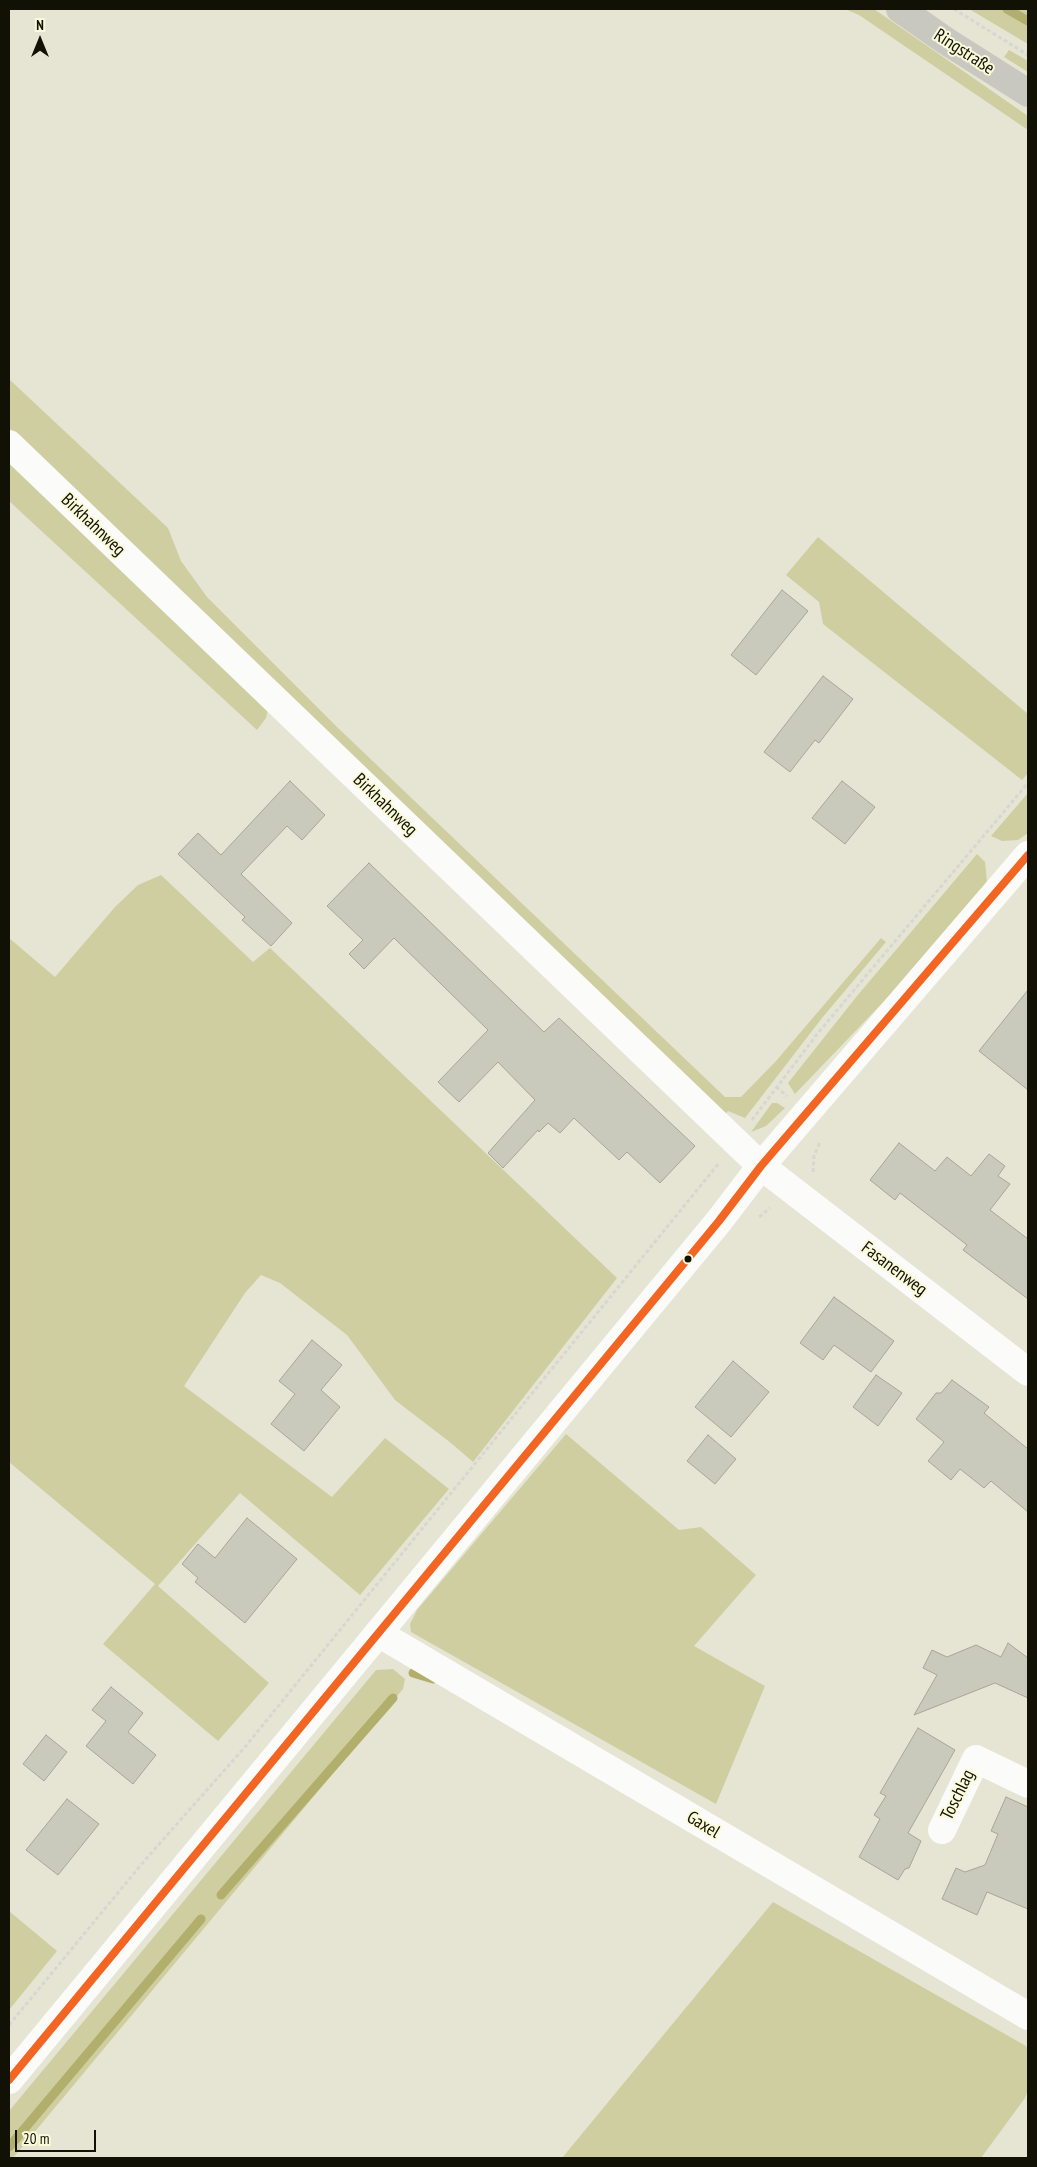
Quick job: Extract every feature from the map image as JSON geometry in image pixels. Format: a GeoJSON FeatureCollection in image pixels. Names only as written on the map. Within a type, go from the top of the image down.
{"type":"FeatureCollection","features":[{"type":"Feature","properties":{"kind":"main road","name":"Ringstraße"},"geometry":{"type":"LineString","coordinates":[[900,9],[946,42],[1028,93]]}},
{"type":"Feature","properties":{"kind":"street","name":"Birkhahnweg"},"geometry":{"type":"LineString","coordinates":[[9,444],[761,1166]]}},
{"type":"Feature","properties":{"kind":"street"},"geometry":{"type":"LineString","coordinates":[[9,2080],[761,1166],[1028,855]]}},
{"type":"Feature","properties":{"kind":"street","name":"Fasanenweg"},"geometry":{"type":"LineString","coordinates":[[761,1166],[1028,1372]]}},
{"type":"Feature","properties":{"kind":"street","name":"Gaxel"},"geometry":{"type":"LineString","coordinates":[[378,1633],[1028,2016]]}},
{"type":"Feature","properties":{"kind":"street","name":"Toschlag"},"geometry":{"type":"LineString","coordinates":[[942,1830],[976,1758],[1028,1784]]}},
{"type":"Feature","properties":{"kind":"path"},"geometry":{"type":"LineString","coordinates":[[954,9],[1028,55]]}},
{"type":"Feature","properties":{"kind":"path"},"geometry":{"type":"LineString","coordinates":[[9,2025],[156,1847],[245,1747],[464,1481],[736,1141],[818,1033],[1028,783]]}},
{"type":"Feature","properties":{"kind":"path"},"geometry":{"type":"LineString","coordinates":[[817,1210],[826,1195],[816,1184],[812,1170],[814,1156],[824,1136]]}},
{"type":"Feature","properties":{"kind":"path"},"geometry":{"type":"LineString","coordinates":[[755,1221],[768,1208],[776,1208]]}},
{"type":"Feature","properties":{"kind":"green space"},"geometry":{"type":"Polygon","coordinates":[[[845,9],[874,9],[1028,116],[1028,130],[859,15],[845,9]]]}},
{"type":"Feature","properties":{"kind":"green space"},"geometry":{"type":"Polygon","coordinates":[[[969,9],[1028,9],[1028,44],[969,9]]]}},
{"type":"Feature","properties":{"kind":"green space"},"geometry":{"type":"Polygon","coordinates":[[[1009,50],[1028,61],[1028,72],[1004,57],[1009,50]]]}},
{"type":"Feature","properties":{"kind":"green space"},"geometry":{"type":"Polygon","coordinates":[[[9,379],[168,528],[181,561],[207,597],[337,727],[725,1097],[741,1097],[776,1061],[881,938],[886,942],[822,1018],[745,1118],[728,1111],[721,1119],[9,433],[9,379]]]}},
{"type":"Feature","properties":{"kind":"green space"},"geometry":{"type":"Polygon","coordinates":[[[9,459],[268,709],[266,718],[257,730],[9,501],[9,459]]]}},
{"type":"Feature","properties":{"kind":"green space"},"geometry":{"type":"Polygon","coordinates":[[[818,537],[1028,714],[1028,773],[1022,780],[823,624],[819,602],[786,575],[818,537]]]}},
{"type":"Feature","properties":{"kind":"green space"},"geometry":{"type":"Polygon","coordinates":[[[1028,793],[1028,833],[1018,840],[1002,841],[991,836],[1028,793]]]}},
{"type":"Feature","properties":{"kind":"green space"},"geometry":{"type":"Polygon","coordinates":[[[977,854],[985,862],[987,882],[889,996],[795,1094],[788,1083],[857,996],[977,854]]]}},
{"type":"Feature","properties":{"kind":"green space"},"geometry":{"type":"Polygon","coordinates":[[[161,875],[253,962],[270,948],[617,1278],[473,1462],[395,1400],[347,1335],[280,1283],[261,1275],[245,1293],[184,1386],[332,1497],[385,1438],[449,1489],[360,1595],[240,1493],[158,1586],[269,1683],[218,1741],[103,1644],[155,1584],[9,1462],[9,938],[55,977],[115,907],[138,885],[161,875]]]}},
{"type":"Feature","properties":{"kind":"green space"},"geometry":{"type":"Polygon","coordinates":[[[772,1103],[777,1103],[785,1108],[766,1126],[751,1132],[772,1103]]]}},
{"type":"Feature","properties":{"kind":"green space"},"geometry":{"type":"Polygon","coordinates":[[[566,1434],[679,1530],[701,1527],[756,1575],[694,1646],[765,1686],[716,1804],[411,1632],[410,1624],[417,1610],[566,1434]]]}},
{"type":"Feature","properties":{"kind":"green space"},"geometry":{"type":"Polygon","coordinates":[[[393,1669],[405,1679],[403,1689],[13,2158],[9,2158],[9,2111],[376,1670],[393,1669]]]}},
{"type":"Feature","properties":{"kind":"green space"},"geometry":{"type":"Polygon","coordinates":[[[773,1902],[1026,2046],[1028,2050],[1028,2090],[1025,2098],[981,2158],[562,2158],[773,1902]]]}},
{"type":"Feature","properties":{"kind":"green space"},"geometry":{"type":"Polygon","coordinates":[[[9,1911],[57,1951],[9,2010],[9,1911]]]}},
{"type":"Feature","properties":{"kind":"building"},"geometry":{"type":"Polygon","coordinates":[[[782,590],[808,611],[756,675],[731,655],[782,590]]]}},
{"type":"Feature","properties":{"kind":"building"},"geometry":{"type":"Polygon","coordinates":[[[823,676],[853,699],[819,743],[815,740],[790,772],[764,752],[823,676]]]}},
{"type":"Feature","properties":{"kind":"building"},"geometry":{"type":"Polygon","coordinates":[[[290,781],[325,815],[302,840],[287,826],[241,874],[292,923],[271,946],[242,920],[245,917],[178,854],[198,833],[221,855],[290,781]]]}},
{"type":"Feature","properties":{"kind":"building"},"geometry":{"type":"Polygon","coordinates":[[[842,781],[875,807],[845,844],[812,818],[842,781]]]}},
{"type":"Feature","properties":{"kind":"building"},"geometry":{"type":"Polygon","coordinates":[[[369,863],[544,1032],[559,1018],[695,1146],[660,1183],[627,1152],[619,1160],[574,1118],[560,1133],[548,1123],[539,1132],[538,1130],[503,1168],[488,1153],[535,1100],[498,1062],[459,1102],[438,1082],[488,1030],[394,938],[364,969],[349,954],[363,940],[327,906],[369,863]]]}},
{"type":"Feature","properties":{"kind":"building"},"geometry":{"type":"Polygon","coordinates":[[[1028,990],[1028,1090],[979,1051],[1028,990]]]}},
{"type":"Feature","properties":{"kind":"building"},"geometry":{"type":"Polygon","coordinates":[[[899,1143],[935,1171],[947,1157],[971,1176],[989,1154],[1005,1166],[998,1176],[1010,1184],[990,1210],[1028,1239],[1028,1299],[963,1250],[967,1245],[900,1193],[895,1200],[870,1180],[899,1143]]]}},
{"type":"Feature","properties":{"kind":"building"},"geometry":{"type":"Polygon","coordinates":[[[834,1297],[894,1341],[871,1372],[834,1345],[823,1360],[800,1343],[834,1297]]]}},
{"type":"Feature","properties":{"kind":"building"},"geometry":{"type":"Polygon","coordinates":[[[312,1340],[342,1365],[321,1390],[340,1407],[304,1451],[271,1424],[295,1394],[279,1381],[312,1340]]]}},
{"type":"Feature","properties":{"kind":"building"},"geometry":{"type":"Polygon","coordinates":[[[733,1361],[769,1392],[731,1437],[695,1407],[733,1361]]]}},
{"type":"Feature","properties":{"kind":"building"},"geometry":{"type":"Polygon","coordinates":[[[876,1375],[902,1393],[878,1426],[853,1407],[876,1375]]]}},
{"type":"Feature","properties":{"kind":"building"},"geometry":{"type":"Polygon","coordinates":[[[952,1380],[989,1407],[984,1413],[1028,1449],[1028,1512],[991,1481],[984,1488],[960,1469],[951,1480],[928,1461],[944,1442],[916,1419],[936,1393],[941,1393],[952,1380]]]}},
{"type":"Feature","properties":{"kind":"building"},"geometry":{"type":"Polygon","coordinates":[[[708,1435],[736,1459],[715,1484],[687,1461],[708,1435]]]}},
{"type":"Feature","properties":{"kind":"building"},"geometry":{"type":"Polygon","coordinates":[[[247,1518],[297,1559],[245,1623],[195,1582],[198,1578],[182,1564],[198,1544],[215,1558],[247,1518]]]}},
{"type":"Feature","properties":{"kind":"building"},"geometry":{"type":"Polygon","coordinates":[[[1008,1643],[1028,1658],[1028,1698],[995,1683],[914,1715],[937,1675],[923,1668],[932,1650],[947,1657],[976,1645],[1001,1657],[1008,1643]]]}},
{"type":"Feature","properties":{"kind":"building"},"geometry":{"type":"Polygon","coordinates":[[[111,1687],[143,1713],[128,1732],[156,1755],[133,1784],[86,1746],[106,1721],[92,1710],[111,1687]]]}},
{"type":"Feature","properties":{"kind":"building"},"geometry":{"type":"Polygon","coordinates":[[[918,1728],[955,1750],[908,1833],[921,1841],[909,1868],[905,1869],[898,1880],[859,1857],[880,1819],[874,1815],[886,1796],[880,1793],[918,1728]]]}},
{"type":"Feature","properties":{"kind":"building"},"geometry":{"type":"Polygon","coordinates":[[[46,1735],[67,1752],[44,1781],[23,1764],[46,1735]]]}},
{"type":"Feature","properties":{"kind":"building"},"geometry":{"type":"Polygon","coordinates":[[[1006,1797],[1028,1807],[1028,1909],[987,1892],[977,1915],[942,1899],[956,1868],[965,1872],[985,1865],[998,1834],[991,1831],[1006,1797]]]}},
{"type":"Feature","properties":{"kind":"building"},"geometry":{"type":"Polygon","coordinates":[[[67,1799],[99,1824],[58,1875],[26,1850],[67,1799]]]}},
{"type":"Feature","properties":{"kind":"waterway"},"geometry":{"type":"LineString","coordinates":[[1007,9],[1028,21]]}},
{"type":"Feature","properties":{"kind":"waterway"},"geometry":{"type":"LineString","coordinates":[[413,1673],[433,1679]]}},
{"type":"Feature","properties":{"kind":"waterway"},"geometry":{"type":"LineString","coordinates":[[221,1895],[393,1698]]}},
{"type":"Feature","properties":{"kind":"waterway"},"geometry":{"type":"LineString","coordinates":[[9,2147],[201,1919]]}},
{"type":"Feature","properties":{"kind":"transit line"},"geometry":{"type":"LineString","coordinates":[[9,2080],[719,1221],[761,1166],[1028,855]]}}]}
